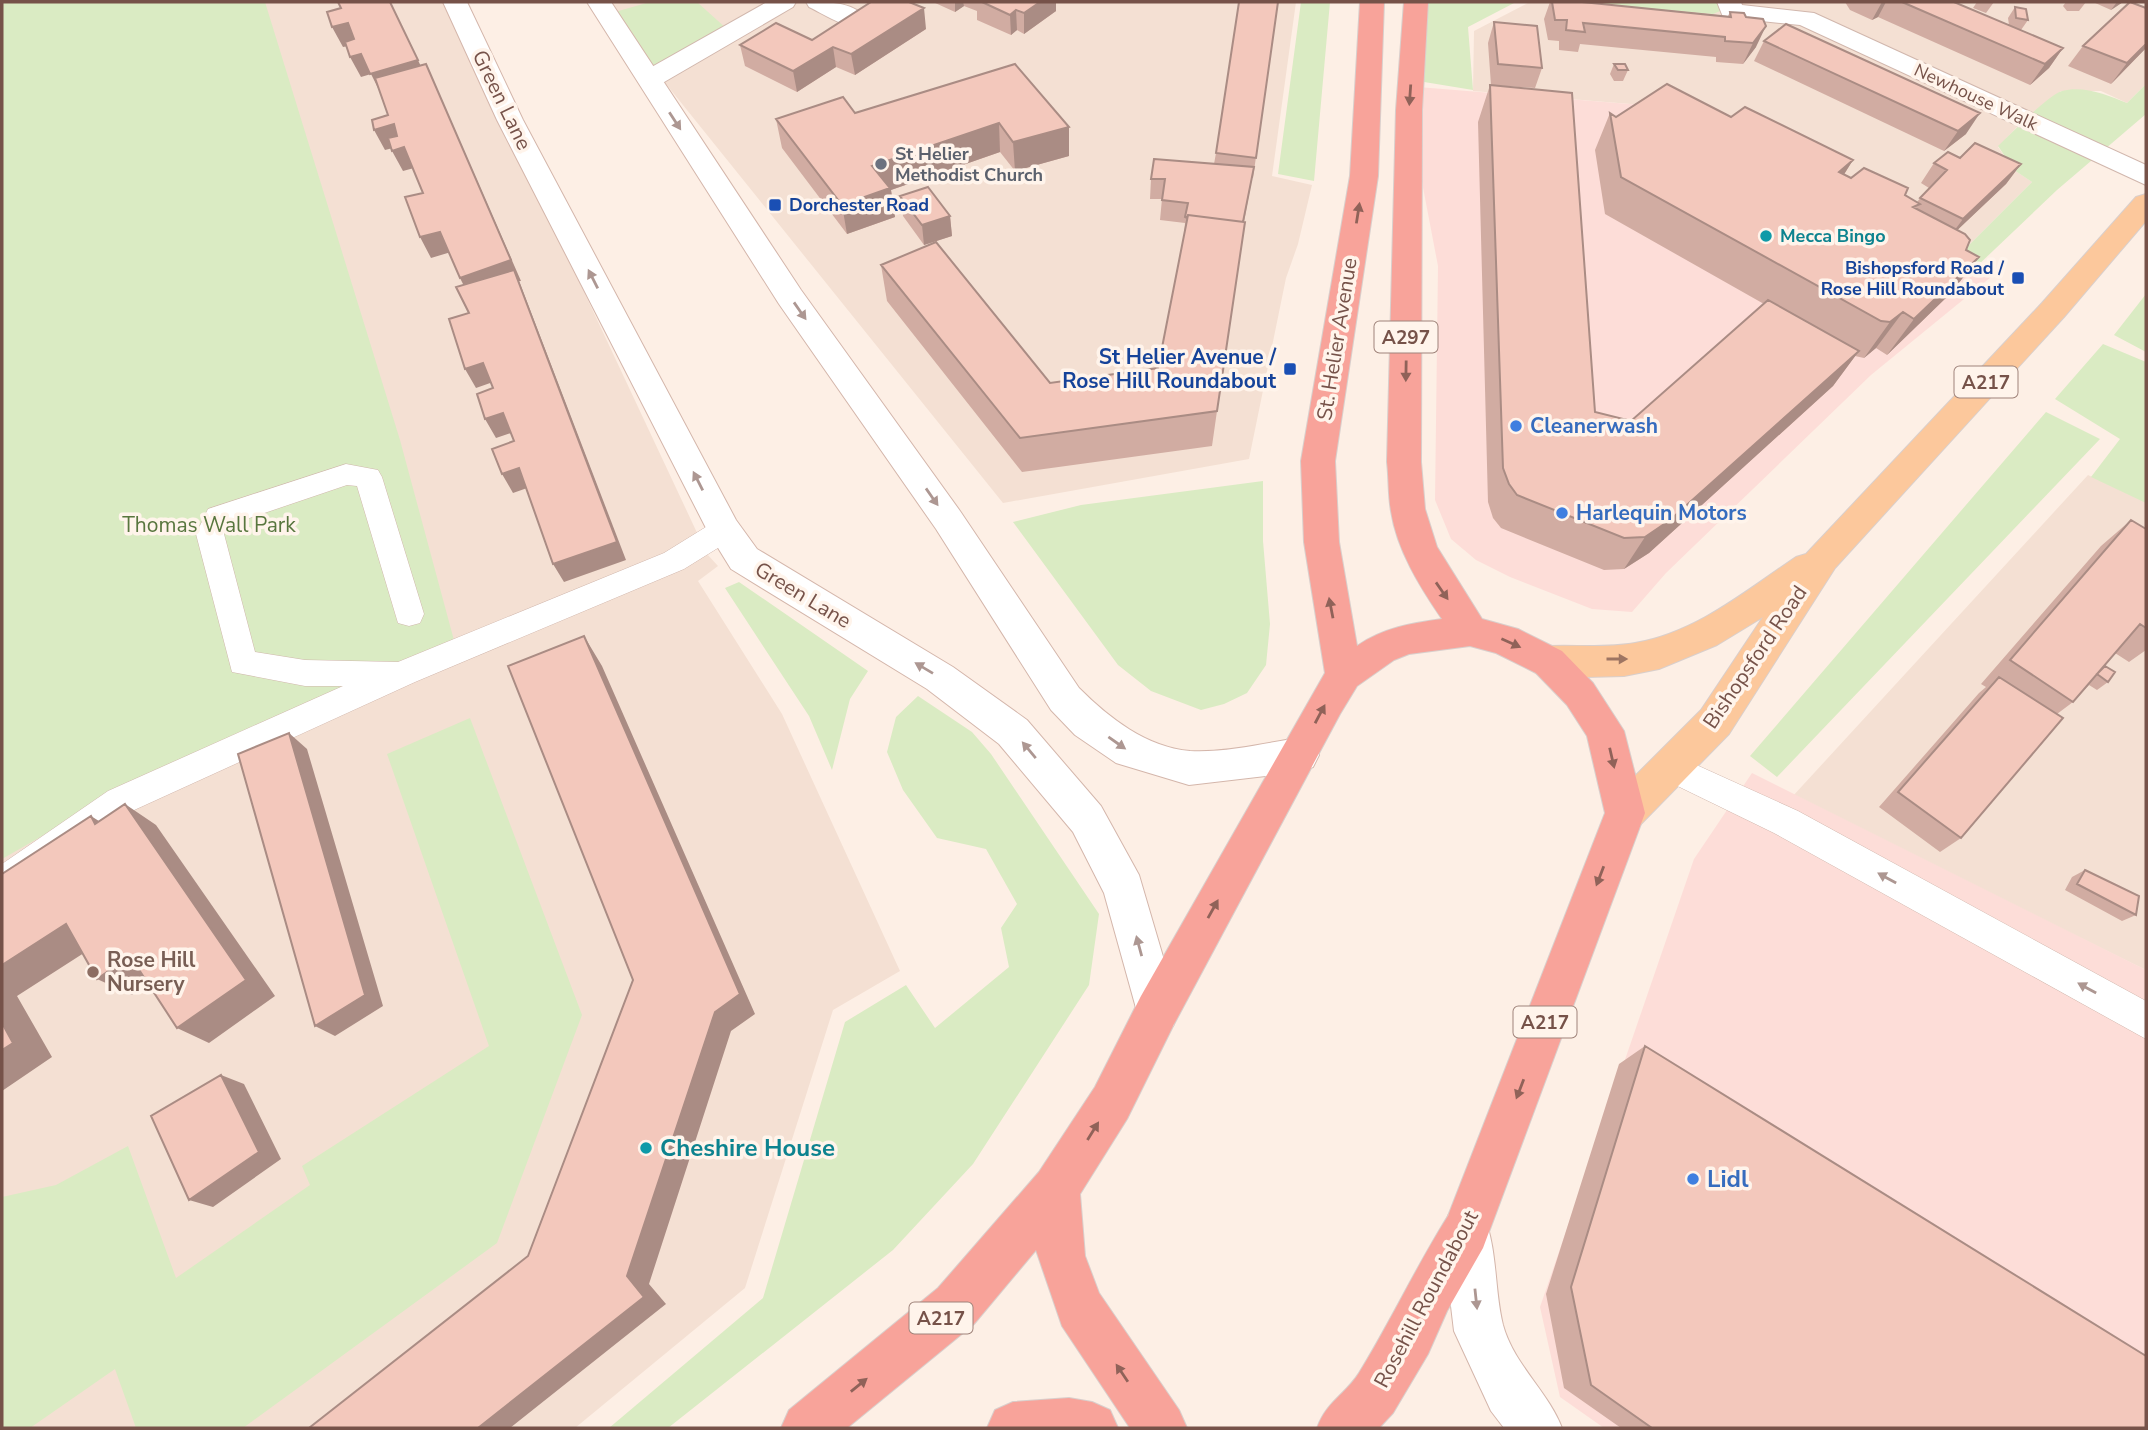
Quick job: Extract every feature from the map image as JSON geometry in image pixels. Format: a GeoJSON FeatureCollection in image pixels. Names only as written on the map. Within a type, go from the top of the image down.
{"type":"FeatureCollection","features":[{"type":"Feature","properties":{"kind":"highway","name":"St. Helier Avenue"},"geometry":{"type":"LineString","coordinates":[[1344,675],[1320,530],[1318,461],[1364,176],[1372,2]]}},
{"type":"Feature","properties":{"kind":"highway","name":"A297"},"geometry":{"type":"LineString","coordinates":[[1416,2],[1409,110],[1404,462],[1408,515],[1433,578],[1470,631]]}},
{"type":"Feature","properties":{"kind":"highway","name":"A217"},"geometry":{"type":"LineString","coordinates":[[807,1428],[956,1306],[1056,1189],[1111,1103],[1157,1012],[1344,675],[1381,649],[1406,639],[1470,631],[1505,640],[1549,662],[1580,694],[1605,731],[1625,813]]}},
{"type":"Feature","properties":{"kind":"highway","name":"Rosehill Roundabout"},"geometry":{"type":"LineString","coordinates":[[1343,1428],[1376,1395],[1410,1336],[1429,1293],[1466,1231],[1625,813]]}},
{"type":"Feature","properties":{"kind":"highway"},"geometry":{"type":"LineString","coordinates":[[1056,1189],[1061,1256],[1080,1308],[1161,1428]]}},
{"type":"Feature","properties":{"kind":"highway"},"geometry":{"type":"LineString","coordinates":[[1013,1428],[1069,1424],[1092,1428]]}},
{"type":"Feature","properties":{"kind":"main road","name":"Green Lane"},"geometry":{"type":"LineString","coordinates":[[455,2],[510,120],[724,530],[744,559],[940,678],[1013,732],[1087,819],[1124,889],[1157,1012]]}},
{"type":"Feature","properties":{"kind":"main road"},"geometry":{"type":"LineString","coordinates":[[599,2],[790,297],[948,520],[1065,699],[1089,723],[1130,751],[1189,768],[1299,755]]}},
{"type":"Feature","properties":{"kind":"main road"},"geometry":{"type":"LineString","coordinates":[[650,79],[784,2]]}},
{"type":"Feature","properties":{"kind":"main road"},"geometry":{"type":"LineString","coordinates":[[818,2],[855,20]]}},
{"type":"Feature","properties":{"kind":"main road","name":"Newhouse Walk"},"geometry":{"type":"LineString","coordinates":[[1729,2],[1732,12],[1803,10],[2146,176]]}},
{"type":"Feature","properties":{"kind":"main road","name":"Bishopsford Road"},"geometry":{"type":"LineString","coordinates":[[1625,813],[1715,722],[1822,558],[2053,310],[2146,203]]}},
{"type":"Feature","properties":{"kind":"main road","name":"Bishopsford Road"},"geometry":{"type":"LineString","coordinates":[[1549,662],[1634,660],[1671,650],[1705,635],[1822,558]]}},
{"type":"Feature","properties":{"kind":"main road"},"geometry":{"type":"LineString","coordinates":[[1466,1231],[1479,1331],[1509,1393],[1536,1428]]}},
{"type":"Feature","properties":{"kind":"lane"},"geometry":{"type":"LineString","coordinates":[[404,674],[305,674],[243,663],[210,534],[218,517],[346,474],[368,477],[409,614]]}},
{"type":"Feature","properties":{"kind":"lane"},"geometry":{"type":"LineString","coordinates":[[2,883],[120,801],[404,674],[674,561],[724,530]]}},
{"type":"Feature","properties":{"kind":"lane"},"geometry":{"type":"LineString","coordinates":[[1670,767],[1786,822],[2146,1021]]}},
{"type":"Feature","properties":{"kind":"shaded area"},"geometry":{"type":"Polygon","coordinates":[[[2,2],[448,2],[707,554],[718,566],[698,581],[782,714],[900,971],[833,1010],[745,1288],[575,1428],[2,1428],[2,2]]]}},
{"type":"Feature","properties":{"kind":"shaded area"},"geometry":{"type":"Polygon","coordinates":[[[608,2],[1296,2],[1272,176],[1312,185],[1298,244],[1286,278],[1249,459],[1003,503],[654,69],[608,2]]]}},
{"type":"Feature","properties":{"kind":"shaded area"},"geometry":{"type":"Polygon","coordinates":[[[1530,2],[2146,2],[2146,84],[2127,103],[2101,91],[2061,91],[2017,127],[1998,147],[2014,170],[2032,182],[1955,259],[1655,106],[1473,91],[1474,31],[1530,2]]]}},
{"type":"Feature","properties":{"kind":"shaded area"},"geometry":{"type":"Polygon","coordinates":[[[1418,87],[1654,106],[1991,277],[1871,375],[1666,573],[1632,612],[1592,609],[1510,577],[1476,560],[1451,539],[1435,500],[1438,266],[1417,156],[1418,87]]]}},
{"type":"Feature","properties":{"kind":"shaded area"},"geometry":{"type":"Polygon","coordinates":[[[2088,475],[2146,502],[2146,970],[1792,797],[2088,475]]]}},
{"type":"Feature","properties":{"kind":"shaded area"},"geometry":{"type":"Polygon","coordinates":[[[1752,773],[2146,970],[2146,1428],[1604,1428],[1560,1397],[1540,1307],[1694,859],[1752,773]]]}},
{"type":"Feature","properties":{"kind":"green space","name":"Thomas Wall Park"},"geometry":{"type":"Polygon","coordinates":[[[2,2],[265,2],[400,440],[455,644],[156,771],[2,859],[2,2]]]}},
{"type":"Feature","properties":{"kind":"green space"},"geometry":{"type":"Polygon","coordinates":[[[650,2],[697,2],[727,29],[654,69],[615,12],[650,2]]]}},
{"type":"Feature","properties":{"kind":"green space"},"geometry":{"type":"Polygon","coordinates":[[[1301,2],[1330,2],[1314,181],[1278,174],[1301,2]]]}},
{"type":"Feature","properties":{"kind":"green space"},"geometry":{"type":"Polygon","coordinates":[[[1420,2],[1516,2],[1468,27],[1473,90],[1418,81],[1420,2]]]}},
{"type":"Feature","properties":{"kind":"green space"},"geometry":{"type":"Polygon","coordinates":[[[1568,2],[1722,2],[1725,9],[1713,14],[1568,2]]]}},
{"type":"Feature","properties":{"kind":"green space"},"geometry":{"type":"Polygon","coordinates":[[[2146,84],[2146,114],[2057,190],[1974,269],[1955,259],[2032,182],[2014,170],[1998,146],[2029,116],[2062,91],[2087,90],[2127,103],[2146,84]]]}},
{"type":"Feature","properties":{"kind":"green space"},"geometry":{"type":"Polygon","coordinates":[[[2146,294],[2146,352],[2114,335],[2146,294]]]}},
{"type":"Feature","properties":{"kind":"green space"},"geometry":{"type":"Polygon","coordinates":[[[2103,344],[2146,362],[2146,503],[2091,477],[2120,439],[2055,399],[2103,344]]]}},
{"type":"Feature","properties":{"kind":"green space"},"geometry":{"type":"Polygon","coordinates":[[[2046,412],[2100,439],[1777,777],[1750,756],[2046,412]]]}},
{"type":"Feature","properties":{"kind":"green space"},"geometry":{"type":"Polygon","coordinates":[[[1263,481],[1263,541],[1270,624],[1266,665],[1247,693],[1224,704],[1201,710],[1151,691],[1118,665],[1013,522],[1081,505],[1263,481]]]}},
{"type":"Feature","properties":{"kind":"green space"},"geometry":{"type":"Polygon","coordinates":[[[739,582],[868,671],[850,699],[832,770],[809,716],[725,588],[739,582]]]}},
{"type":"Feature","properties":{"kind":"green space"},"geometry":{"type":"Polygon","coordinates":[[[918,696],[972,732],[991,754],[1099,914],[1089,985],[973,1164],[893,1250],[668,1428],[609,1428],[763,1298],[845,1022],[906,985],[935,1028],[1009,967],[1001,928],[1017,904],[986,849],[937,838],[903,790],[887,752],[896,717],[918,696]]]}},
{"type":"Feature","properties":{"kind":"green space"},"geometry":{"type":"Polygon","coordinates":[[[470,718],[582,1015],[497,1243],[243,1428],[136,1428],[115,1369],[30,1428],[2,1428],[2,1197],[56,1185],[128,1146],[176,1278],[310,1185],[302,1166],[489,1046],[387,754],[470,718]]]}},
{"type":"Feature","properties":{"kind":"building"},"geometry":{"type":"Polygon","coordinates":[[[338,2],[390,2],[418,60],[370,74],[361,54],[350,57],[345,42],[354,39],[348,23],[332,27],[327,12],[341,8],[338,2]]]}},
{"type":"Feature","properties":{"kind":"building"},"geometry":{"type":"Polygon","coordinates":[[[871,2],[909,2],[924,8],[851,54],[833,47],[793,71],[740,45],[776,23],[812,40],[871,2]]]}},
{"type":"Feature","properties":{"kind":"building"},"geometry":{"type":"Polygon","coordinates":[[[982,2],[1040,2],[1024,13],[1016,10],[1010,15],[982,2]]]}},
{"type":"Feature","properties":{"kind":"building"},"geometry":{"type":"Polygon","coordinates":[[[1239,2],[1278,2],[1256,158],[1216,153],[1239,2]]]}},
{"type":"Feature","properties":{"kind":"building"},"geometry":{"type":"Polygon","coordinates":[[[1552,2],[1582,2],[1731,17],[1730,12],[1744,13],[1746,17],[1763,19],[1766,26],[1753,43],[1725,41],[1725,37],[1583,23],[1585,32],[1566,30],[1567,20],[1555,20],[1552,2]]]}},
{"type":"Feature","properties":{"kind":"building"},"geometry":{"type":"Polygon","coordinates":[[[1902,2],[1954,2],[2063,48],[2045,64],[1902,2]]]}},
{"type":"Feature","properties":{"kind":"building"},"geometry":{"type":"Polygon","coordinates":[[[2130,2],[2146,8],[2146,44],[2127,63],[2083,46],[2130,2]]]}},
{"type":"Feature","properties":{"kind":"building"},"geometry":{"type":"Polygon","coordinates":[[[2015,7],[2026,9],[2028,20],[2016,18],[2015,7]]]}},
{"type":"Feature","properties":{"kind":"building"},"geometry":{"type":"Polygon","coordinates":[[[1494,22],[1537,26],[1542,68],[1498,64],[1494,22]]]}},
{"type":"Feature","properties":{"kind":"building"},"geometry":{"type":"Polygon","coordinates":[[[1786,24],[1980,113],[1958,131],[1764,41],[1786,24]]]}},
{"type":"Feature","properties":{"kind":"building"},"geometry":{"type":"Polygon","coordinates":[[[426,64],[511,260],[460,278],[440,232],[420,237],[405,197],[423,193],[404,147],[392,151],[388,138],[397,136],[394,124],[374,130],[372,120],[388,115],[375,78],[426,64]]]}},
{"type":"Feature","properties":{"kind":"building"},"geometry":{"type":"Polygon","coordinates":[[[1015,64],[1069,127],[1013,142],[999,123],[872,166],[890,188],[842,205],[776,119],[843,97],[855,113],[1015,64]]]}},
{"type":"Feature","properties":{"kind":"building"},"geometry":{"type":"Polygon","coordinates":[[[1614,64],[1625,64],[1628,70],[1618,70],[1614,64]]]}},
{"type":"Feature","properties":{"kind":"building","name":"Mecca Bingo"},"geometry":{"type":"Polygon","coordinates":[[[1667,84],[1731,117],[1745,107],[1853,160],[1839,172],[1851,178],[1864,168],[1908,188],[1905,195],[1920,204],[1913,207],[1965,234],[1970,240],[1966,250],[1979,257],[1914,319],[1903,312],[1890,322],[1881,321],[1621,177],[1610,113],[1616,117],[1667,84]]]}},
{"type":"Feature","properties":{"kind":"building"},"geometry":{"type":"Polygon","coordinates":[[[1490,85],[1572,93],[1595,412],[1631,421],[1768,300],[1859,351],[1670,520],[1645,537],[1624,538],[1517,495],[1503,468],[1490,85]]]}},
{"type":"Feature","properties":{"kind":"building"},"geometry":{"type":"Polygon","coordinates":[[[1975,143],[2021,164],[1963,219],[1920,198],[1947,170],[1934,163],[1948,152],[1960,158],[1975,143]]]}},
{"type":"Feature","properties":{"kind":"building"},"geometry":{"type":"Polygon","coordinates":[[[1154,159],[1254,167],[1243,222],[1188,215],[1185,217],[1188,203],[1162,200],[1165,179],[1151,179],[1154,159]]]}},
{"type":"Feature","properties":{"kind":"building"},"geometry":{"type":"Polygon","coordinates":[[[928,187],[950,216],[922,225],[900,196],[928,187]]]}},
{"type":"Feature","properties":{"kind":"building"},"geometry":{"type":"Polygon","coordinates":[[[1188,215],[1245,222],[1217,411],[1020,438],[881,265],[936,242],[1050,383],[1158,368],[1188,215]]]}},
{"type":"Feature","properties":{"kind":"building"},"geometry":{"type":"Polygon","coordinates":[[[514,270],[617,542],[553,564],[519,468],[502,474],[492,449],[514,441],[503,413],[485,419],[477,394],[493,388],[483,363],[465,369],[449,319],[469,313],[456,287],[514,270]]]}},
{"type":"Feature","properties":{"kind":"building"},"geometry":{"type":"Polygon","coordinates":[[[2131,520],[2146,529],[2146,628],[2140,624],[2073,702],[2010,660],[2131,520]]]}},
{"type":"Feature","properties":{"kind":"building","name":"Cheshire House"},"geometry":{"type":"Polygon","coordinates":[[[584,636],[740,994],[715,1012],[627,1276],[644,1297],[478,1428],[309,1428],[528,1256],[633,980],[508,666],[584,636]]]}},
{"type":"Feature","properties":{"kind":"building"},"geometry":{"type":"Polygon","coordinates":[[[2105,666],[2115,672],[2108,682],[2097,674],[2105,666]]]}},
{"type":"Feature","properties":{"kind":"building"},"geometry":{"type":"Polygon","coordinates":[[[1999,677],[2063,718],[1961,838],[1898,792],[1999,677]]]}},
{"type":"Feature","properties":{"kind":"building"},"geometry":{"type":"Polygon","coordinates":[[[289,733],[365,995],[315,1026],[238,754],[289,733]]]}},
{"type":"Feature","properties":{"kind":"building"},"geometry":{"type":"Polygon","coordinates":[[[125,804],[246,980],[177,1028],[130,956],[97,979],[66,924],[2,965],[2,874],[91,816],[95,824],[125,804]]]}},
{"type":"Feature","properties":{"kind":"building"},"geometry":{"type":"Polygon","coordinates":[[[2085,870],[2139,896],[2136,915],[2077,884],[2085,870]]]}},
{"type":"Feature","properties":{"kind":"building"},"geometry":{"type":"Polygon","coordinates":[[[2,1023],[13,1043],[2,1050],[2,1023]]]}},
{"type":"Feature","properties":{"kind":"building","name":"Lidl"},"geometry":{"type":"Polygon","coordinates":[[[1645,1046],[2146,1356],[2146,1428],[1652,1428],[1591,1385],[1571,1287],[1645,1046]]]}},
{"type":"Feature","properties":{"kind":"building"},"geometry":{"type":"Polygon","coordinates":[[[221,1075],[259,1152],[189,1200],[151,1116],[221,1075]]]}},
{"type":"Feature","properties":{"kind":"place","name":"St Helier Methodist Church"},"geometry":{"type":"Point","coordinates":[881,164]}},
{"type":"Feature","properties":{"kind":"place","name":"Dorchester Road"},"geometry":{"type":"Point","coordinates":[775,205]}},
{"type":"Feature","properties":{"kind":"place","name":"Mecca Bingo"},"geometry":{"type":"Point","coordinates":[1766,236]}},
{"type":"Feature","properties":{"kind":"place","name":"Bishopsford Road / Rose Hill Roundabout"},"geometry":{"type":"Point","coordinates":[2018,278]}},
{"type":"Feature","properties":{"kind":"place","name":"St Helier Avenue / Rose Hill Roundabout"},"geometry":{"type":"Point","coordinates":[1290,369]}},
{"type":"Feature","properties":{"kind":"place","name":"Cleanerwash"},"geometry":{"type":"Point","coordinates":[1516,426]}},
{"type":"Feature","properties":{"kind":"place","name":"Harlequin Motors"},"geometry":{"type":"Point","coordinates":[1562,513]}},
{"type":"Feature","properties":{"kind":"place","name":"Rose Hill Nursery"},"geometry":{"type":"Point","coordinates":[93,972]}},
{"type":"Feature","properties":{"kind":"place","name":"Cheshire House"},"geometry":{"type":"Point","coordinates":[646,1148]}},
{"type":"Feature","properties":{"kind":"place","name":"Lidl"},"geometry":{"type":"Point","coordinates":[1693,1179]}}]}
